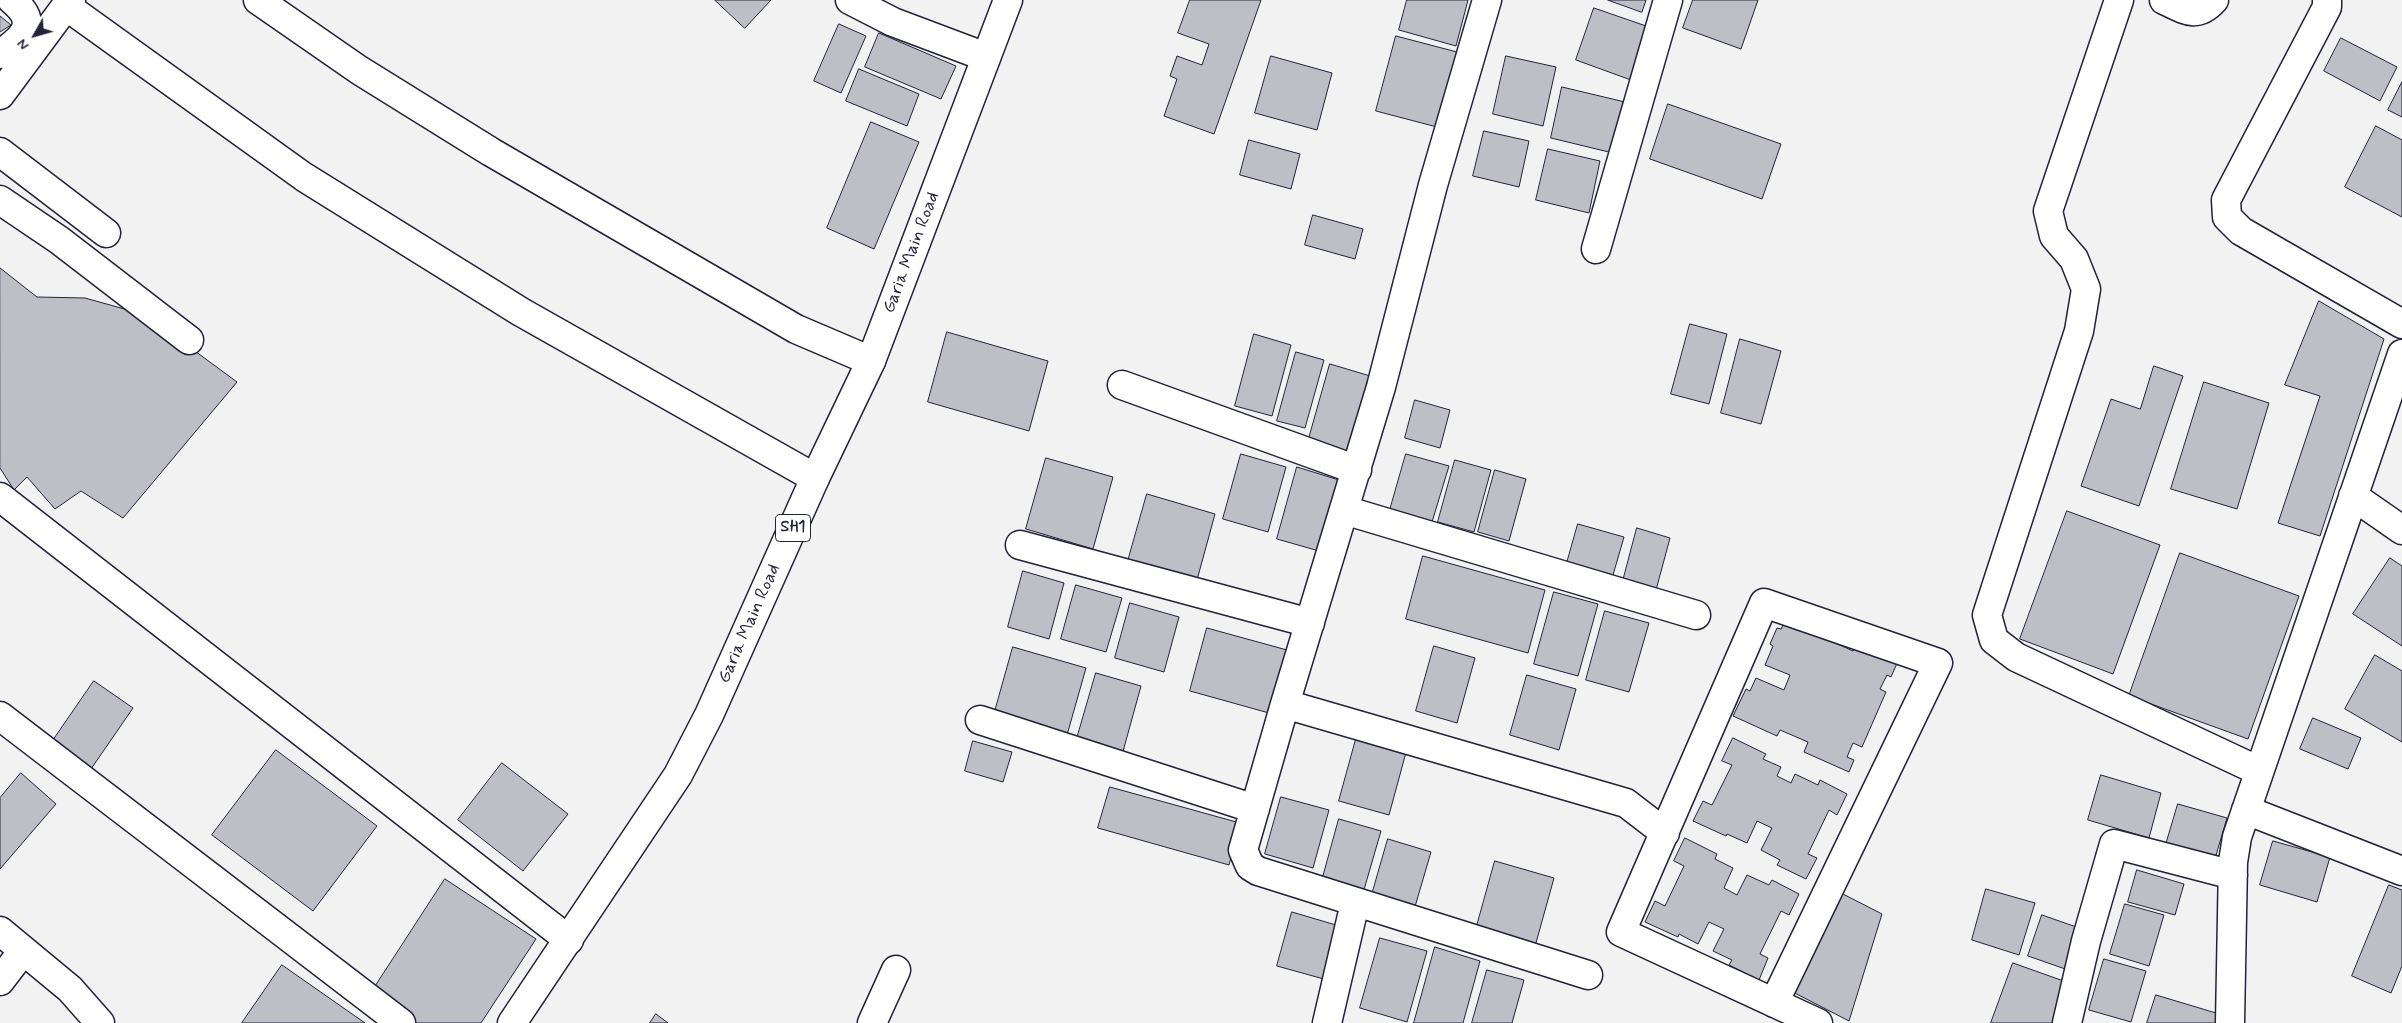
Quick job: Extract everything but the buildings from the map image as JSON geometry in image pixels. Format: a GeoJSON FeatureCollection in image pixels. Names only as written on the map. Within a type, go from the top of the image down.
{"type":"FeatureCollection","features":[{"type":"Feature","properties":{"kind":"street"},"geometry":{"type":"LineString","coordinates":[[0,54],[18,42],[27,29],[27,19],[23,9],[12,0]]}},
{"type":"Feature","properties":{"kind":"street"},"geometry":{"type":"LineString","coordinates":[[258,0],[359,70],[491,152],[796,329],[871,361]]}},
{"type":"Feature","properties":{"kind":"street"},"geometry":{"type":"LineString","coordinates":[[850,0],[894,22],[986,57]]}},
{"type":"Feature","properties":{"kind":"street","name":"Garia Main Road"},"geometry":{"type":"LineString","coordinates":[[512,1023],[678,775],[709,716],[815,478],[871,361],[1008,0]]}},
{"type":"Feature","properties":{"kind":"street"},"geometry":{"type":"LineString","coordinates":[[1488,0],[1433,185],[1381,387],[1243,850],[1250,866],[1258,871],[1355,903],[1588,974]]}},
{"type":"Feature","properties":{"kind":"street"},"geometry":{"type":"LineString","coordinates":[[1596,249],[1668,0]]}},
{"type":"Feature","properties":{"kind":"street"},"geometry":{"type":"LineString","coordinates":[[2119,0],[2048,211],[2054,236],[2074,259],[2086,289],[2079,331],[1987,615],[1994,640],[2016,657],[2259,771]]}},
{"type":"Feature","properties":{"kind":"street"},"geometry":{"type":"LineString","coordinates":[[2164,0],[2191,12],[2205,10],[2214,0]]}},
{"type":"Feature","properties":{"kind":"street"},"geometry":{"type":"LineString","coordinates":[[2327,0],[2327,7],[2226,200],[2227,217],[2241,231],[2402,324]]}},
{"type":"Feature","properties":{"kind":"street"},"geometry":{"type":"LineString","coordinates":[[0,95],[69,3],[304,177],[522,312],[815,478]]}},
{"type":"Feature","properties":{"kind":"street"},"geometry":{"type":"LineString","coordinates":[[0,152],[106,234]]}},
{"type":"Feature","properties":{"kind":"street"},"geometry":{"type":"LineString","coordinates":[[0,200],[59,240],[189,340]]}},
{"type":"Feature","properties":{"kind":"street"},"geometry":{"type":"LineString","coordinates":[[2230,1023],[2234,849],[2402,354]]}},
{"type":"Feature","properties":{"kind":"street"},"geometry":{"type":"LineString","coordinates":[[1122,385],[1357,470]]}},
{"type":"Feature","properties":{"kind":"street"},"geometry":{"type":"LineString","coordinates":[[2353,496],[2402,530]]}},
{"type":"Feature","properties":{"kind":"street"},"geometry":{"type":"LineString","coordinates":[[0,497],[569,940]]}},
{"type":"Feature","properties":{"kind":"street"},"geometry":{"type":"LineString","coordinates":[[1344,510],[1696,615]]}},
{"type":"Feature","properties":{"kind":"street"},"geometry":{"type":"LineString","coordinates":[[1020,545],[1310,623]]}},
{"type":"Feature","properties":{"kind":"street"},"geometry":{"type":"LineString","coordinates":[[1774,1003],[1938,663],[1764,603],[1665,833],[1620,932],[1774,1003],[1818,1023]]}},
{"type":"Feature","properties":{"kind":"street"},"geometry":{"type":"LineString","coordinates":[[1285,704],[1626,803],[1665,833]]}},
{"type":"Feature","properties":{"kind":"street"},"geometry":{"type":"LineString","coordinates":[[0,716],[401,1023]]}},
{"type":"Feature","properties":{"kind":"street"},"geometry":{"type":"LineString","coordinates":[[980,720],[1255,809]]}},
{"type":"Feature","properties":{"kind":"street"},"geometry":{"type":"LineString","coordinates":[[2246,810],[2402,871]]}},
{"type":"Feature","properties":{"kind":"street"},"geometry":{"type":"LineString","coordinates":[[2067,1023],[2086,941],[2114,844],[2233,875]]}},
{"type":"Feature","properties":{"kind":"street"},"geometry":{"type":"LineString","coordinates":[[1327,1023],[1355,903]]}},
{"type":"Feature","properties":{"kind":"street"},"geometry":{"type":"LineString","coordinates":[[0,932],[70,989],[100,1023]]}},
{"type":"Feature","properties":{"kind":"street"},"geometry":{"type":"LineString","coordinates":[[0,981],[23,951]]}},
{"type":"Feature","properties":{"kind":"street"},"geometry":{"type":"LineString","coordinates":[[872,1023],[896,970]]}}]}
